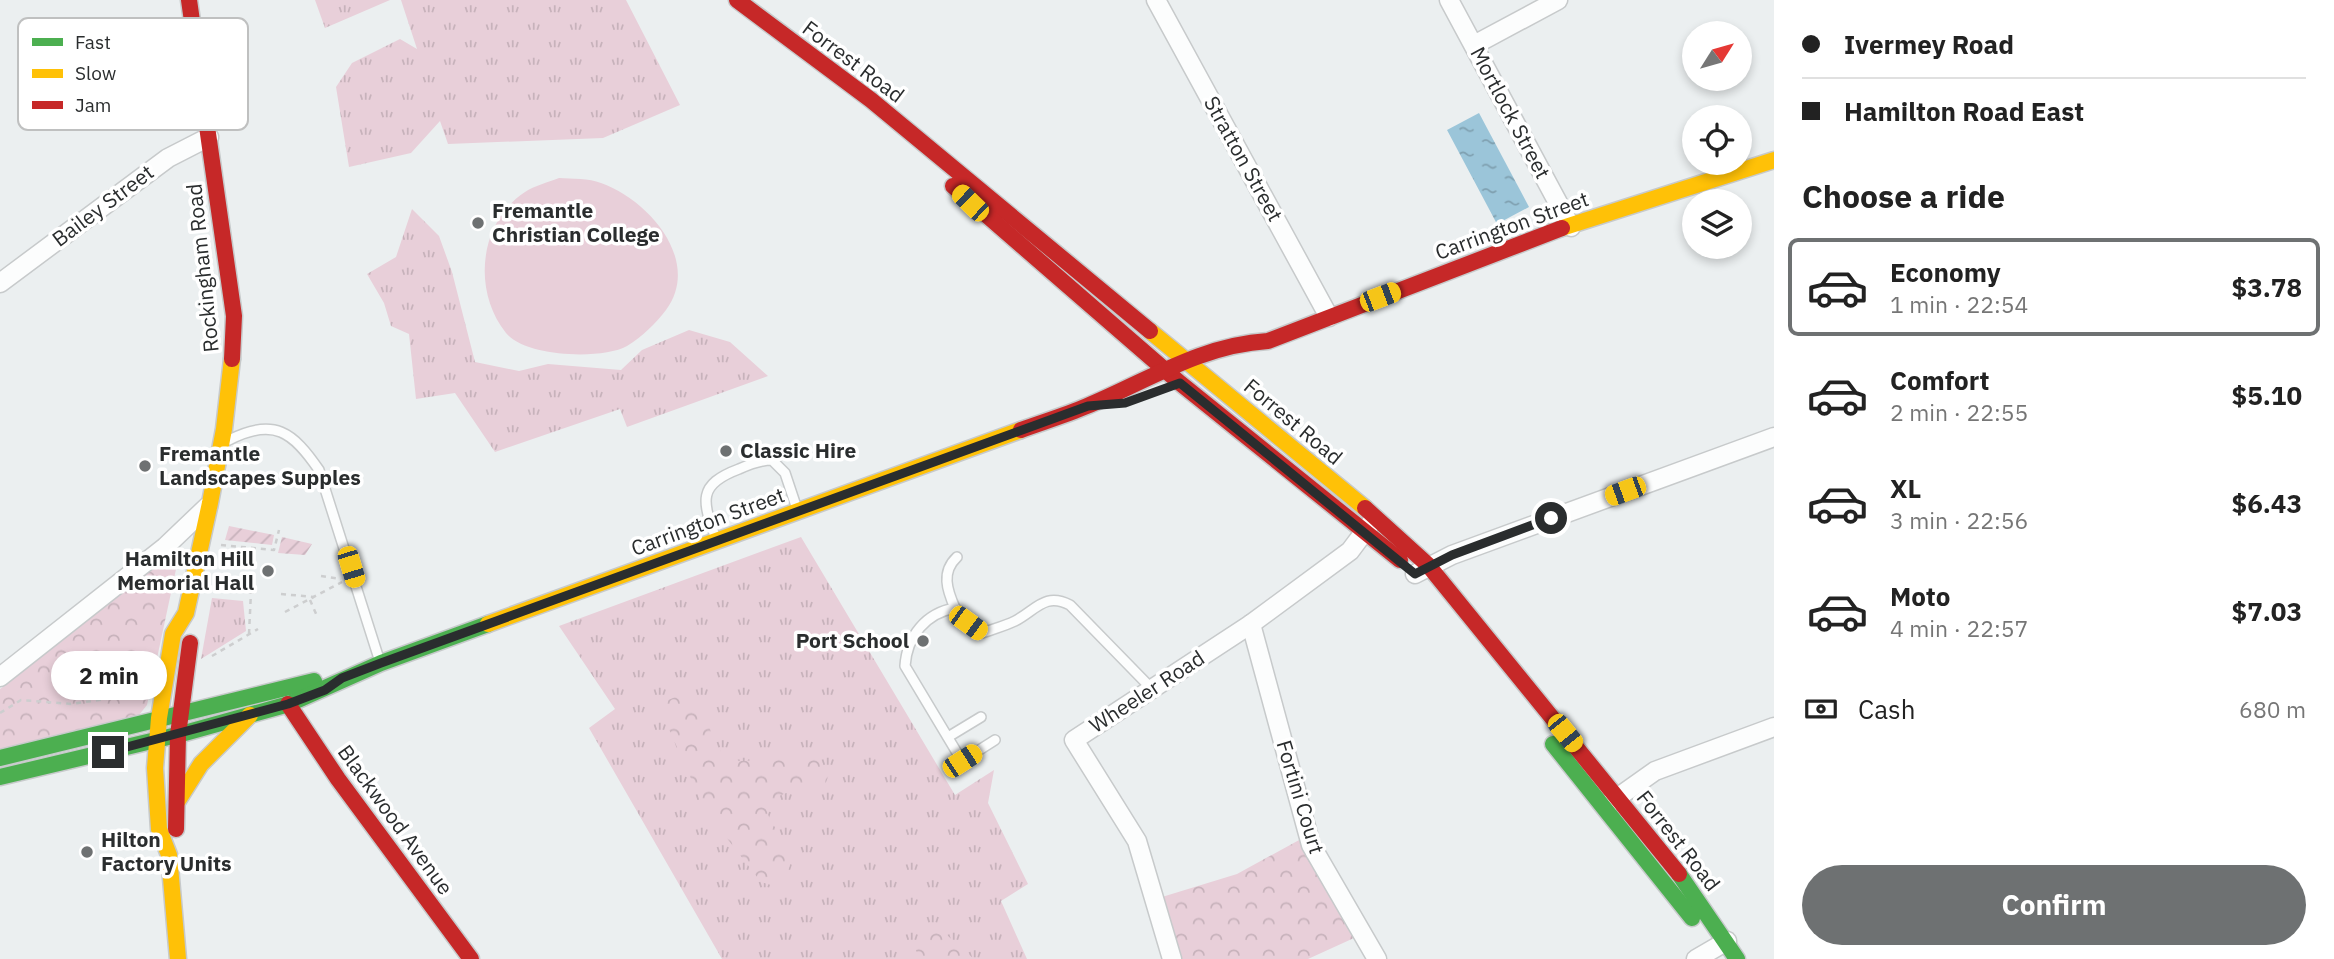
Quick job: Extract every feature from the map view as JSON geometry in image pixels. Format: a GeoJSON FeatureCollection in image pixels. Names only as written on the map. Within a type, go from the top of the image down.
{"type":"FeatureCollection","features":[{"type":"Feature","properties":{"kind":"main road","name":"Rockingham Road"},"geometry":{"type":"LineString","coordinates":[[189,0],[192,18]]}},
{"type":"Feature","properties":{"kind":"main road","name":"Forrest Road"},"geometry":{"type":"LineString","coordinates":[[721,0],[901,139],[989,220],[1035,256],[1180,383],[1370,525]]}},
{"type":"Feature","properties":{"kind":"main road","name":"Forrest Road"},"geometry":{"type":"LineString","coordinates":[[737,0],[871,100],[1204,375],[1421,570],[1610,803],[1720,950],[1737,959]]}},
{"type":"Feature","properties":{"kind":"main road","name":"Rockingham Road"},"geometry":{"type":"LineString","coordinates":[[178,959],[169,855],[159,828],[156,742],[173,634],[186,613],[222,444],[234,368],[234,316],[208,130]]}},
{"type":"Feature","properties":{"kind":"main road","name":"Carrington Street"},"geometry":{"type":"LineString","coordinates":[[0,777],[156,742],[288,704],[325,690],[342,678],[381,663],[1088,406],[1165,370],[1249,341],[1268,341],[1571,227],[1774,160]]}},
{"type":"Feature","properties":{"kind":"main road","name":"Carrington Street"},"geometry":{"type":"LineString","coordinates":[[1088,406],[1125,403],[1204,375],[1254,356],[1268,341]]}},
{"type":"Feature","properties":{"kind":"main road","name":"Rockingham Road"},"geometry":{"type":"LineString","coordinates":[[169,855],[177,826],[178,735],[191,636],[186,613]]}},
{"type":"Feature","properties":{"kind":"main road","name":"Carrington Street"},"geometry":{"type":"LineString","coordinates":[[0,758],[182,710],[321,679],[342,678]]}},
{"type":"Feature","properties":{"kind":"main road","name":"Blackwood Avenue"},"geometry":{"type":"LineString","coordinates":[[288,704],[338,779],[471,959]]}},
{"type":"Feature","properties":{"kind":"main road"},"geometry":{"type":"LineString","coordinates":[[177,802],[201,764],[250,715]]}},
{"type":"Feature","properties":{"kind":"street","name":"Stratton Street"},"geometry":{"type":"LineString","coordinates":[[1156,0],[1329,317]]}},
{"type":"Feature","properties":{"kind":"street","name":"Mortlock Street"},"geometry":{"type":"LineString","coordinates":[[1449,0],[1571,227]]}},
{"type":"Feature","properties":{"kind":"street"},"geometry":{"type":"LineString","coordinates":[[1474,45],[1558,0]]}},
{"type":"Feature","properties":{"kind":"street","name":"Bailey Street"},"geometry":{"type":"LineString","coordinates":[[0,283],[167,158],[209,137]]}},
{"type":"Feature","properties":{"kind":"street"},"geometry":{"type":"LineString","coordinates":[[1421,570],[1774,437]]}},
{"type":"Feature","properties":{"kind":"street"},"geometry":{"type":"LineString","coordinates":[[1,675],[165,547],[209,505]]}},
{"type":"Feature","properties":{"kind":"street","name":"Wheeler Road"},"geometry":{"type":"LineString","coordinates":[[1172,959],[1137,841],[1074,740],[1251,624],[1350,551],[1370,525]]}},
{"type":"Feature","properties":{"kind":"street","name":"Fortini Court"},"geometry":{"type":"LineString","coordinates":[[1251,624],[1311,845],[1377,959]]}},
{"type":"Feature","properties":{"kind":"street"},"geometry":{"type":"LineString","coordinates":[[1610,803],[1655,771],[1774,727]]}},
{"type":"Feature","properties":{"kind":"street"},"geometry":{"type":"LineString","coordinates":[[1696,959],[1720,950]]}},
{"type":"Feature","properties":{"kind":"lane"},"geometry":{"type":"LineString","coordinates":[[222,444],[259,427],[288,434],[303,446],[319,470],[335,513],[381,663]]}},
{"type":"Feature","properties":{"kind":"lane"},"geometry":{"type":"LineString","coordinates":[[717,541],[705,506],[706,492],[720,476],[762,460],[772,460],[785,473],[798,512]]}},
{"type":"Feature","properties":{"kind":"lane"},"geometry":{"type":"LineString","coordinates":[[957,557],[950,563],[947,590],[955,608],[982,633],[1015,621],[1050,599],[1059,600],[1070,605],[1152,689]]}},
{"type":"Feature","properties":{"kind":"lane"},"geometry":{"type":"LineString","coordinates":[[955,608],[927,618],[906,653],[905,666],[962,761],[995,740]]}},
{"type":"Feature","properties":{"kind":"lane"},"geometry":{"type":"LineString","coordinates":[[948,737],[981,717]]}},
{"type":"Feature","properties":{"kind":"path"},"geometry":{"type":"LineString","coordinates":[[219,545],[274,550],[279,530]]}},
{"type":"Feature","properties":{"kind":"path"},"geometry":{"type":"LineString","coordinates":[[285,612],[345,580],[321,576]]}},
{"type":"Feature","properties":{"kind":"path"},"geometry":{"type":"LineString","coordinates":[[211,589],[258,593]]}},
{"type":"Feature","properties":{"kind":"path"},"geometry":{"type":"LineString","coordinates":[[249,634],[251,592]]}},
{"type":"Feature","properties":{"kind":"path"},"geometry":{"type":"LineString","coordinates":[[281,594],[314,597]]}},
{"type":"Feature","properties":{"kind":"path"},"geometry":{"type":"LineString","coordinates":[[310,600],[317,616]]}},
{"type":"Feature","properties":{"kind":"path"},"geometry":{"type":"LineString","coordinates":[[207,659],[258,629]]}},
{"type":"Feature","properties":{"kind":"path"},"geometry":{"type":"LineString","coordinates":[[0,713],[21,700],[71,704],[141,694]]}},
{"type":"Feature","properties":{"kind":"green space"},"geometry":{"type":"Polygon","coordinates":[[[315,0],[390,0],[325,28],[315,0]]]}},
{"type":"Feature","properties":{"kind":"green space"},"geometry":{"type":"Polygon","coordinates":[[[401,0],[626,0],[680,105],[603,138],[448,144],[440,121],[411,153],[349,167],[336,87],[352,63],[400,39],[417,49],[401,0]]]}},
{"type":"Feature","properties":{"kind":"green space"},"geometry":{"type":"Polygon","coordinates":[[[559,178],[591,180],[619,191],[652,218],[665,234],[674,253],[678,272],[676,291],[666,310],[653,325],[627,346],[600,353],[564,354],[546,351],[516,341],[506,333],[495,316],[485,278],[490,239],[498,221],[510,205],[525,192],[559,178]]]}},
{"type":"Feature","properties":{"kind":"green space"},"geometry":{"type":"Polygon","coordinates":[[[412,209],[439,236],[452,272],[475,362],[519,371],[548,364],[621,370],[642,350],[689,330],[730,342],[768,376],[627,427],[620,409],[495,452],[455,393],[416,399],[409,334],[391,326],[384,303],[367,274],[396,257],[412,209]]]}},
{"type":"Feature","properties":{"kind":"green space"},"geometry":{"type":"Polygon","coordinates":[[[229,526],[274,535],[272,545],[225,540],[229,526]]]}},
{"type":"Feature","properties":{"kind":"green space"},"geometry":{"type":"Polygon","coordinates":[[[282,537],[312,544],[305,555],[278,553],[282,537]]]}},
{"type":"Feature","properties":{"kind":"green space"},"geometry":{"type":"Polygon","coordinates":[[[801,537],[955,795],[994,770],[988,803],[1028,884],[1001,901],[1027,959],[722,959],[589,728],[615,709],[559,626],[801,537]]]}},
{"type":"Feature","properties":{"kind":"green space"},"geometry":{"type":"Polygon","coordinates":[[[167,556],[178,560],[147,705],[139,715],[0,749],[0,689],[10,682],[14,674],[167,556]]]}},
{"type":"Feature","properties":{"kind":"green space"},"geometry":{"type":"Polygon","coordinates":[[[212,598],[243,601],[246,631],[201,659],[212,598]]]}},
{"type":"Feature","properties":{"kind":"green space"},"geometry":{"type":"Polygon","coordinates":[[[680,695],[693,699],[704,708],[714,741],[726,756],[744,761],[789,753],[809,753],[818,757],[829,774],[825,785],[787,793],[773,801],[766,809],[790,857],[790,866],[785,876],[774,886],[761,882],[705,810],[660,709],[666,701],[680,695]]]}},
{"type":"Feature","properties":{"kind":"green space"},"geometry":{"type":"Polygon","coordinates":[[[1301,839],[1354,938],[1308,959],[1181,959],[1162,897],[1237,874],[1301,839]]]}},
{"type":"Feature","properties":{"kind":"green space"},"geometry":{"type":"Polygon","coordinates":[[[926,930],[948,936],[974,959],[919,959],[915,947],[918,936],[926,930]]]}},
{"type":"Feature","properties":{"kind":"water"},"geometry":{"type":"Polygon","coordinates":[[[1479,113],[1529,207],[1497,224],[1447,130],[1479,113]]]}},
{"type":"Feature","properties":{"kind":"traffic: fast"},"geometry":{"type":"LineString","coordinates":[[0,777],[181,734],[289,704],[381,663],[488,624]]}},
{"type":"Feature","properties":{"kind":"traffic: fast"},"geometry":{"type":"LineString","coordinates":[[0,758],[314,681]]}},
{"type":"Feature","properties":{"kind":"traffic: fast"},"geometry":{"type":"LineString","coordinates":[[1553,744],[1692,918]]}},
{"type":"Feature","properties":{"kind":"traffic: fast"},"geometry":{"type":"LineString","coordinates":[[1679,874],[1737,959]]}},
{"type":"Feature","properties":{"kind":"traffic: slow"},"geometry":{"type":"LineString","coordinates":[[1562,228],[1774,160]]}},
{"type":"Feature","properties":{"kind":"traffic: slow"},"geometry":{"type":"LineString","coordinates":[[1150,331],[1365,508]]}},
{"type":"Feature","properties":{"kind":"traffic: slow"},"geometry":{"type":"LineString","coordinates":[[178,959],[169,855],[159,829],[155,768],[159,718],[173,634],[186,613],[210,503],[224,429],[232,359]]}},
{"type":"Feature","properties":{"kind":"traffic: slow"},"geometry":{"type":"LineString","coordinates":[[488,624],[1021,430]]}},
{"type":"Feature","properties":{"kind":"traffic: slow"},"geometry":{"type":"LineString","coordinates":[[177,802],[201,764],[250,715]]}},
{"type":"Feature","properties":{"kind":"traffic: jam"},"geometry":{"type":"LineString","coordinates":[[189,0],[192,18]]}},
{"type":"Feature","properties":{"kind":"traffic: jam"},"geometry":{"type":"LineString","coordinates":[[737,0],[871,100],[1150,331]]}},
{"type":"Feature","properties":{"kind":"traffic: jam"},"geometry":{"type":"LineString","coordinates":[[208,130],[234,316],[232,359]]}},
{"type":"Feature","properties":{"kind":"traffic: jam"},"geometry":{"type":"LineString","coordinates":[[953,186],[1180,383],[1400,560]]}},
{"type":"Feature","properties":{"kind":"traffic: jam"},"geometry":{"type":"LineString","coordinates":[[1021,430],[1087,406],[1197,357],[1220,349],[1268,341],[1562,228]]}},
{"type":"Feature","properties":{"kind":"traffic: jam"},"geometry":{"type":"LineString","coordinates":[[1365,508],[1428,565],[1679,874]]}},
{"type":"Feature","properties":{"kind":"traffic: jam"},"geometry":{"type":"LineString","coordinates":[[176,829],[178,735],[190,643]]}},
{"type":"Feature","properties":{"kind":"traffic: jam"},"geometry":{"type":"LineString","coordinates":[[288,704],[338,779],[471,959]]}},
{"type":"Feature","properties":{"kind":"place","name":"Fremantle Christian College"},"geometry":{"type":"Point","coordinates":[478,223]}},
{"type":"Feature","properties":{"kind":"place","name":"Classic Hire"},"geometry":{"type":"Point","coordinates":[726,451]}},
{"type":"Feature","properties":{"kind":"place","name":"Fremantle Landscapes Supples"},"geometry":{"type":"Point","coordinates":[145,466]}},
{"type":"Feature","properties":{"kind":"place","name":"Hamilton Hill Memorial Hall"},"geometry":{"type":"Point","coordinates":[268,571]}},
{"type":"Feature","properties":{"kind":"place","name":"Port School"},"geometry":{"type":"Point","coordinates":[923,641]}},
{"type":"Feature","properties":{"kind":"place","name":"Hilton Factory Units"},"geometry":{"type":"Point","coordinates":[87,852]}},
{"type":"Feature","properties":{"kind":"route"},"geometry":{"type":"LineString","coordinates":[[108,752],[201,730],[288,704],[325,690],[342,678],[381,663],[1088,406],[1125,403],[1180,383],[1415,574],[1452,555],[1551,518]]}}]}
